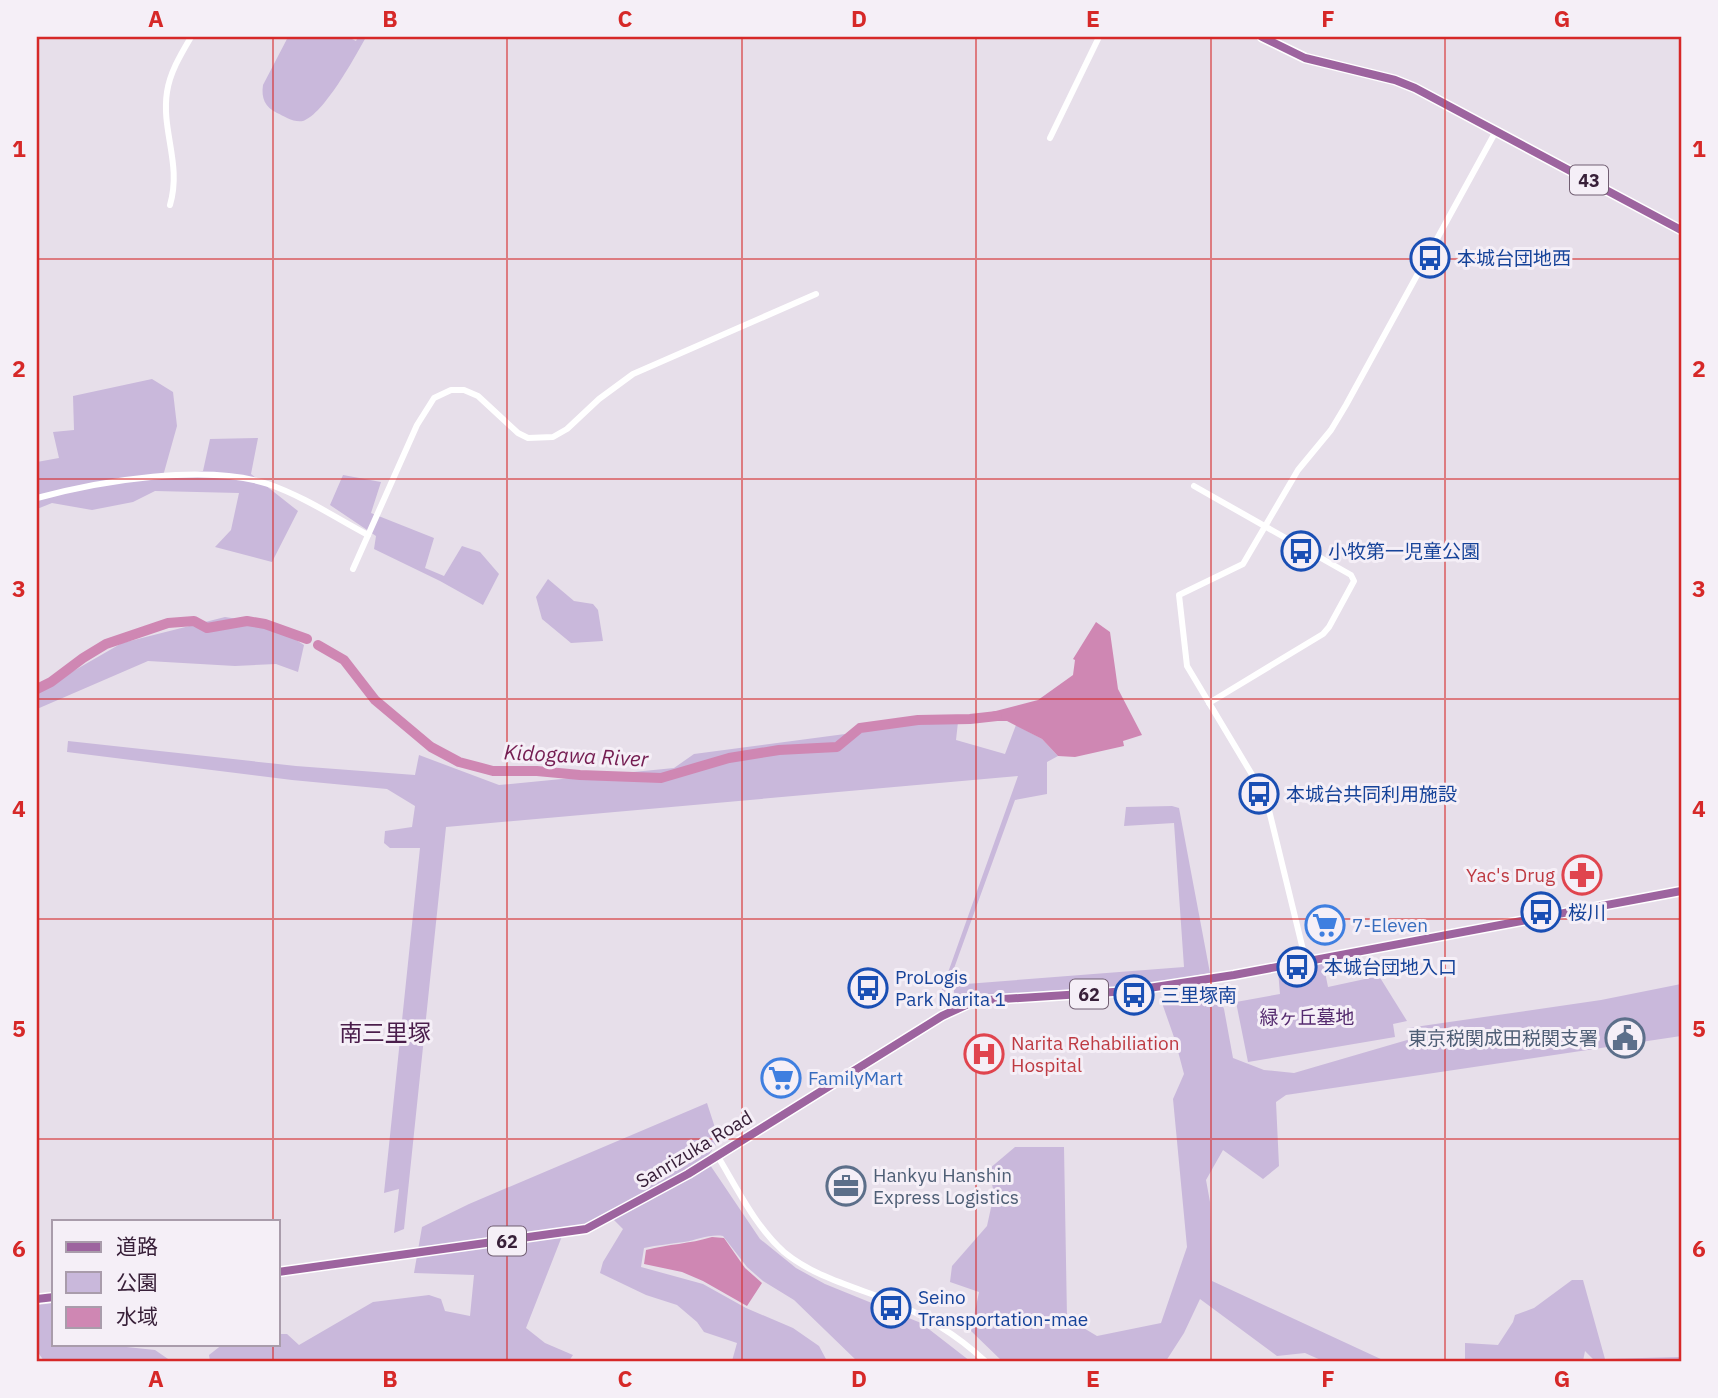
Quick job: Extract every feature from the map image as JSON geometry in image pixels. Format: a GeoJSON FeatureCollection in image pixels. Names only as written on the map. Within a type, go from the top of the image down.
{"type":"FeatureCollection","features":[{"type":"Feature","properties":{"kind":"main road","name":"43"},"geometry":{"type":"LineString","coordinates":[[1262,37],[1316,62],[1404,83],[1681,230]]}},
{"type":"Feature","properties":{"kind":"main road","name":"Sanrizuka Road"},"geometry":{"type":"LineString","coordinates":[[280,1272],[586,1229],[688,1174],[942,1016],[968,1004],[987,1000],[1129,991],[1306,962],[1681,891]]}},
{"type":"Feature","properties":{"kind":"street"},"geometry":{"type":"LineString","coordinates":[[170,205],[175,170],[166,112],[167,90],[175,66],[191,37]]}},
{"type":"Feature","properties":{"kind":"street"},"geometry":{"type":"LineString","coordinates":[[1050,138],[1099,37]]}},
{"type":"Feature","properties":{"kind":"street"},"geometry":{"type":"LineString","coordinates":[[1306,962],[1266,798],[1186,666],[1179,594],[1238,568],[1298,470],[1331,430],[1346,405],[1496,131]]}},
{"type":"Feature","properties":{"kind":"street"},"geometry":{"type":"LineString","coordinates":[[353,569],[417,425],[426,407],[440,394],[451,390],[469,391],[518,433],[528,438],[553,437],[567,429],[599,399],[633,374],[816,294]]}},
{"type":"Feature","properties":{"kind":"street"},"geometry":{"type":"LineString","coordinates":[[37,498],[149,477],[197,475],[251,479],[287,492],[368,535]]}},
{"type":"Feature","properties":{"kind":"street"},"geometry":{"type":"LineString","coordinates":[[1194,486],[1351,575],[1353,583],[1323,634],[1209,703]]}},
{"type":"Feature","properties":{"kind":"street"},"geometry":{"type":"LineString","coordinates":[[717,1155],[759,1224],[772,1240],[795,1260],[822,1275],[926,1318],[957,1336],[985,1361]]}},
{"type":"Feature","properties":{"kind":"green space"},"geometry":{"type":"Polygon","coordinates":[[[288,37],[348,37],[356,41],[358,37],[366,37],[329,97],[303,121],[293,120],[273,111],[265,102],[263,94],[263,85],[288,37]]]}},
{"type":"Feature","properties":{"kind":"green space"},"geometry":{"type":"Polygon","coordinates":[[[152,379],[173,392],[177,426],[163,476],[203,471],[210,439],[258,438],[251,474],[298,511],[272,562],[215,547],[231,530],[239,493],[155,491],[133,502],[92,510],[52,503],[37,509],[37,462],[59,458],[53,432],[74,430],[73,396],[152,379]]]}},
{"type":"Feature","properties":{"kind":"green space"},"geometry":{"type":"Polygon","coordinates":[[[343,475],[381,482],[371,513],[434,538],[425,568],[444,576],[462,546],[480,552],[499,574],[483,605],[374,549],[376,536],[330,505],[343,475]]]}},
{"type":"Feature","properties":{"kind":"green space"},"geometry":{"type":"Polygon","coordinates":[[[548,579],[574,601],[593,604],[598,610],[603,641],[571,643],[542,619],[536,597],[548,579]]]}},
{"type":"Feature","properties":{"kind":"green space"},"geometry":{"type":"Polygon","coordinates":[[[225,617],[271,624],[304,645],[298,672],[276,664],[235,666],[148,661],[37,709],[37,692],[122,643],[225,617]]]}},
{"type":"Feature","properties":{"kind":"green space"},"geometry":{"type":"Polygon","coordinates":[[[958,722],[956,740],[1005,754],[1016,725],[1042,739],[1058,756],[1047,762],[1047,794],[1015,800],[944,996],[941,997],[1018,776],[446,827],[404,1229],[394,1233],[399,1189],[384,1193],[420,848],[390,848],[384,843],[385,831],[412,827],[415,806],[387,789],[67,752],[68,741],[296,766],[415,775],[419,755],[499,785],[674,768],[694,754],[913,725],[958,722]]]}},
{"type":"Feature","properties":{"kind":"green space"},"geometry":{"type":"Polygon","coordinates":[[[1126,807],[1179,808],[1210,973],[1133,987],[955,998],[953,985],[1184,967],[1174,823],[1124,826],[1126,807]]]}},
{"type":"Feature","properties":{"kind":"green space","name":"緑ヶ丘墓地"},"geometry":{"type":"Polygon","coordinates":[[[1323,962],[1328,987],[1379,976],[1407,1021],[1393,1024],[1395,1037],[1248,1062],[1236,1002],[1280,994],[1278,970],[1323,962]]]}},
{"type":"Feature","properties":{"kind":"green space"},"geometry":{"type":"Polygon","coordinates":[[[1681,984],[1681,1036],[1286,1095],[1276,1102],[1279,1166],[1263,1179],[1223,1150],[1206,1180],[1210,1202],[1212,1281],[1385,1361],[1323,1361],[1305,1353],[1277,1356],[1200,1299],[1184,1333],[1166,1361],[1002,1361],[971,1331],[979,1292],[950,1282],[952,1266],[987,1226],[994,1194],[989,1169],[1015,1147],[1064,1147],[1067,1318],[1097,1336],[1161,1323],[1187,1247],[1173,1099],[1184,1074],[1162,1003],[1214,986],[1224,1009],[1233,1058],[1264,1070],[1294,1073],[1414,1038],[1408,1028],[1601,1000],[1681,984]]]}},
{"type":"Feature","properties":{"kind":"green space"},"geometry":{"type":"Polygon","coordinates":[[[707,1103],[719,1140],[706,1159],[760,1239],[796,1268],[825,1284],[921,1323],[970,1361],[857,1361],[794,1300],[763,1281],[747,1267],[723,1236],[708,1236],[644,1248],[641,1267],[703,1284],[746,1308],[793,1328],[819,1346],[827,1361],[732,1361],[737,1343],[704,1332],[697,1322],[677,1305],[646,1295],[600,1273],[603,1262],[623,1229],[613,1219],[564,1231],[526,1328],[545,1343],[573,1355],[569,1361],[210,1361],[209,1355],[220,1346],[280,1346],[280,1334],[287,1334],[299,1345],[373,1302],[429,1295],[441,1299],[445,1311],[470,1316],[474,1275],[414,1273],[422,1227],[469,1204],[707,1103]]]}},
{"type":"Feature","properties":{"kind":"green space"},"geometry":{"type":"Polygon","coordinates":[[[1572,1280],[1583,1280],[1605,1359],[1679,1357],[1680,1361],[1595,1361],[1585,1351],[1583,1361],[1465,1361],[1465,1343],[1498,1345],[1515,1315],[1534,1308],[1572,1280]]]}},
{"type":"Feature","properties":{"kind":"green space"},"geometry":{"type":"Polygon","coordinates":[[[52,1303],[52,1346],[117,1346],[155,1350],[171,1361],[44,1361],[37,1351],[37,1305],[52,1303]]]}},
{"type":"Feature","properties":{"kind":"water"},"geometry":{"type":"Polygon","coordinates":[[[1096,622],[1110,632],[1118,689],[1142,735],[1123,741],[1124,746],[1075,757],[1058,756],[1042,739],[1007,721],[984,721],[984,714],[1038,700],[1073,675],[1073,659],[1096,622]]]}},
{"type":"Feature","properties":{"kind":"water"},"geometry":{"type":"Polygon","coordinates":[[[712,1237],[724,1238],[745,1268],[762,1283],[747,1306],[682,1272],[644,1264],[646,1250],[712,1237]]]}},
{"type":"Feature","properties":{"kind":"waterway","name":"Kidogawa River"},"geometry":{"type":"LineString","coordinates":[[37,689],[106,644],[168,623],[194,621],[207,628],[247,621],[265,624],[307,639]]}},
{"type":"Feature","properties":{"kind":"waterway","name":"Kidogawa River"},"geometry":{"type":"LineString","coordinates":[[318,645],[344,660],[375,700],[431,747],[459,762],[493,771],[661,778],[729,758],[779,750],[837,747],[860,728],[918,720],[997,716]]}},
{"type":"Feature","properties":{"kind":"place","name":"本城台団地西"},"geometry":{"type":"Point","coordinates":[1430,258]}},
{"type":"Feature","properties":{"kind":"place","name":"小牧第一児童公園"},"geometry":{"type":"Point","coordinates":[1301,551]}},
{"type":"Feature","properties":{"kind":"place","name":"本城台共同利用施設"},"geometry":{"type":"Point","coordinates":[1259,794]}},
{"type":"Feature","properties":{"kind":"place","name":"Yac's Drug"},"geometry":{"type":"Point","coordinates":[1582,875]}},
{"type":"Feature","properties":{"kind":"place","name":"桜川"},"geometry":{"type":"Point","coordinates":[1541,912]}},
{"type":"Feature","properties":{"kind":"place","name":"7-Eleven"},"geometry":{"type":"Point","coordinates":[1325,925]}},
{"type":"Feature","properties":{"kind":"place","name":"本城台団地入口"},"geometry":{"type":"Point","coordinates":[1297,967]}},
{"type":"Feature","properties":{"kind":"place","name":"ProLogis Park Narita 1"},"geometry":{"type":"Point","coordinates":[868,988]}},
{"type":"Feature","properties":{"kind":"place","name":"三里塚南"},"geometry":{"type":"Point","coordinates":[1134,995]}},
{"type":"Feature","properties":{"kind":"place","name":"東京税関成田税関支署"},"geometry":{"type":"Point","coordinates":[1625,1038]}},
{"type":"Feature","properties":{"kind":"place","name":"Narita Rehabiliation Hospital"},"geometry":{"type":"Point","coordinates":[984,1054]}},
{"type":"Feature","properties":{"kind":"place","name":"FamilyMart"},"geometry":{"type":"Point","coordinates":[781,1078]}},
{"type":"Feature","properties":{"kind":"place","name":"Hankyu Hanshin Express Logistics"},"geometry":{"type":"Point","coordinates":[846,1186]}},
{"type":"Feature","properties":{"kind":"place","name":"Seino Transportation-mae"},"geometry":{"type":"Point","coordinates":[891,1308]}},
{"type":"Feature","properties":{"kind":"district","name":"南三里塚"},"geometry":{"type":"Point","coordinates":[385,1032]}}]}
